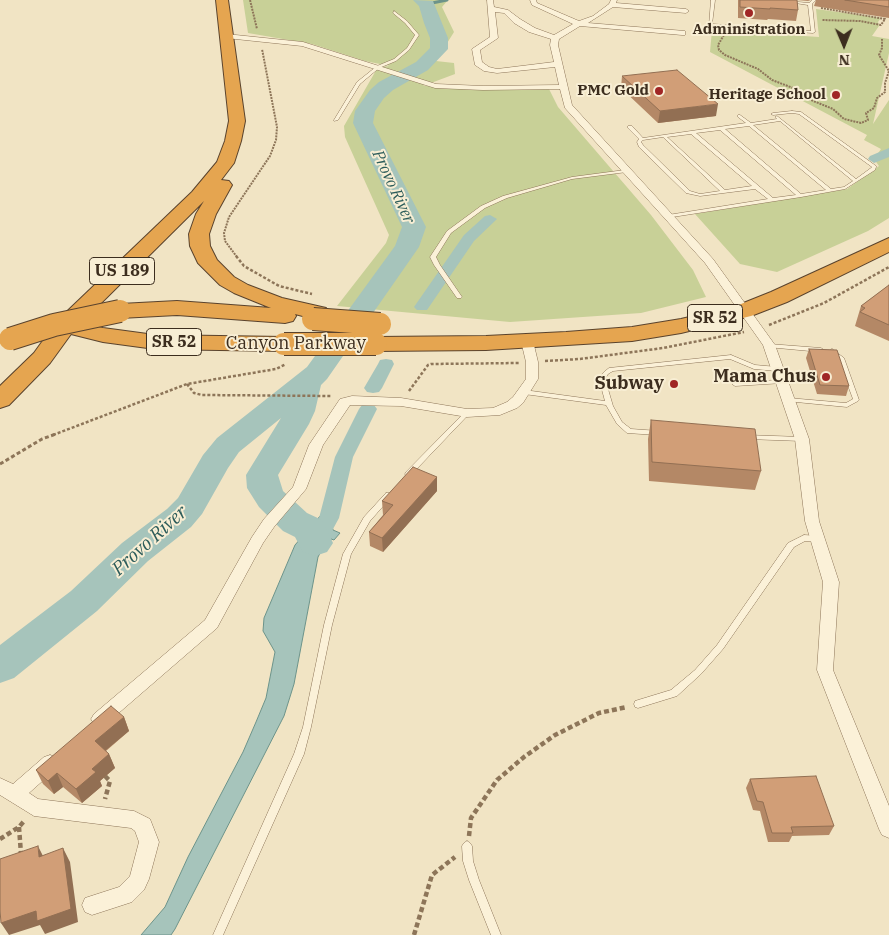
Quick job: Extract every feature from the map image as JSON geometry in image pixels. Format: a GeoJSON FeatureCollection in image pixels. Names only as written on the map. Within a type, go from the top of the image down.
{"type":"FeatureCollection","features":[{"type":"Feature","properties":{"kind":"highway","name":"US 189"},"geometry":{"type":"LineString","coordinates":[[0,400],[42,358],[66,326],[198,196],[218,173],[230,152],[237,121],[220,3]]}},
{"type":"Feature","properties":{"kind":"highway"},"geometry":{"type":"LineString","coordinates":[[230,152],[232,163],[229,175],[201,226],[200,243],[203,256],[215,271],[241,289],[274,303],[378,334]]}},
{"type":"Feature","properties":{"kind":"highway","name":"Canyon Parkway"},"geometry":{"type":"LineString","coordinates":[[66,326],[103,335],[155,342],[284,344],[378,334],[534,355],[632,334],[681,326],[743,311],[806,286],[889,244]]}},
{"type":"Feature","properties":{"kind":"highway"},"geometry":{"type":"LineString","coordinates":[[5,341],[70,321],[120,311],[177,308],[316,316]]}},
{"type":"Feature","properties":{"kind":"highway","name":"US 189"},"geometry":{"type":"LineString","coordinates":[[0,375],[26,353],[66,326]]}},
{"type":"Feature","properties":{"kind":"street"},"geometry":{"type":"LineString","coordinates":[[490,0],[494,38],[476,49],[478,63],[487,69],[498,71],[558,64]]}},
{"type":"Feature","properties":{"kind":"street"},"geometry":{"type":"LineString","coordinates":[[533,0],[534,4],[580,24],[682,33]]}},
{"type":"Feature","properties":{"kind":"street"},"geometry":{"type":"LineString","coordinates":[[555,41],[567,29],[596,17],[613,3],[686,11]]}},
{"type":"Feature","properties":{"kind":"street"},"geometry":{"type":"LineString","coordinates":[[491,9],[506,11],[517,21],[555,41]]}},
{"type":"Feature","properties":{"kind":"street"},"geometry":{"type":"LineString","coordinates":[[226,36],[260,38],[303,44],[424,83],[443,87],[562,86]]}},
{"type":"Feature","properties":{"kind":"street"},"geometry":{"type":"LineString","coordinates":[[555,41],[562,86],[568,106],[625,171],[710,261],[769,346],[802,439],[812,521],[831,582],[825,670],[889,829]]}},
{"type":"Feature","properties":{"kind":"street"},"geometry":{"type":"LineString","coordinates":[[87,730],[211,624],[256,541],[302,483],[316,445],[346,401],[401,402],[480,414],[512,404],[524,392],[532,379],[534,355]]}},
{"type":"Feature","properties":{"kind":"street"},"geometry":{"type":"LineString","coordinates":[[65,750],[7,790],[34,807],[134,820],[143,825],[149,842],[142,872],[132,890],[125,895],[92,905]]}},
{"type":"Feature","properties":{"kind":"lane"},"geometry":{"type":"LineString","coordinates":[[713,0],[710,25],[813,32],[810,6],[814,0]]}},
{"type":"Feature","properties":{"kind":"lane"},"geometry":{"type":"LineString","coordinates":[[778,0],[810,6]]}},
{"type":"Feature","properties":{"kind":"lane"},"geometry":{"type":"LineString","coordinates":[[336,120],[358,83],[378,67],[395,60],[408,49],[416,35],[406,22],[394,12]]}},
{"type":"Feature","properties":{"kind":"lane"},"geometry":{"type":"LineString","coordinates":[[668,217],[845,188],[856,181],[874,167],[800,113],[773,114],[856,181]]}},
{"type":"Feature","properties":{"kind":"lane"},"geometry":{"type":"LineString","coordinates":[[740,116],[831,191]]}},
{"type":"Feature","properties":{"kind":"lane"},"geometry":{"type":"LineString","coordinates":[[642,139],[780,120]]}},
{"type":"Feature","properties":{"kind":"lane"},"geometry":{"type":"LineString","coordinates":[[630,127],[642,139]]}},
{"type":"Feature","properties":{"kind":"lane"},"geometry":{"type":"LineString","coordinates":[[721,128],[801,196]]}},
{"type":"Feature","properties":{"kind":"lane"},"geometry":{"type":"LineString","coordinates":[[692,132],[772,200]]}},
{"type":"Feature","properties":{"kind":"lane"},"geometry":{"type":"LineString","coordinates":[[664,136],[724,192]]}},
{"type":"Feature","properties":{"kind":"lane"},"geometry":{"type":"LineString","coordinates":[[642,139],[639,142],[641,146],[688,192],[700,195],[756,187]]}},
{"type":"Feature","properties":{"kind":"lane"},"geometry":{"type":"LineString","coordinates":[[459,297],[436,265],[434,255],[444,237],[484,207],[505,197],[572,178],[625,171]]}},
{"type":"Feature","properties":{"kind":"lane"},"geometry":{"type":"LineString","coordinates":[[769,346],[828,350],[835,353],[841,358],[856,400],[847,405],[788,400]]}},
{"type":"Feature","properties":{"kind":"lane"},"geometry":{"type":"LineString","coordinates":[[668,433],[629,431],[619,423],[609,404],[602,378],[611,370],[731,357],[754,367],[777,369]]}},
{"type":"Feature","properties":{"kind":"lane"},"geometry":{"type":"LineString","coordinates":[[735,384],[781,382]]}},
{"type":"Feature","properties":{"kind":"lane"},"geometry":{"type":"LineString","coordinates":[[524,392],[609,404]]}},
{"type":"Feature","properties":{"kind":"lane"},"geometry":{"type":"LineString","coordinates":[[218,935],[298,754],[312,705],[328,625],[347,554],[366,519],[467,413]]}},
{"type":"Feature","properties":{"kind":"lane"},"geometry":{"type":"LineString","coordinates":[[735,436],[802,439]]}},
{"type":"Feature","properties":{"kind":"lane"},"geometry":{"type":"LineString","coordinates":[[638,704],[674,693],[698,672],[720,647],[791,545],[804,538],[818,539]]}},
{"type":"Feature","properties":{"kind":"lane"},"geometry":{"type":"LineString","coordinates":[[467,846],[468,861],[474,880],[496,935]]}},
{"type":"Feature","properties":{"kind":"path"},"geometry":{"type":"LineString","coordinates":[[229,217],[270,156],[276,140],[277,127],[260,38],[250,0]]}},
{"type":"Feature","properties":{"kind":"path"},"geometry":{"type":"LineString","coordinates":[[810,6],[885,18],[881,25],[860,21],[812,20]]}},
{"type":"Feature","properties":{"kind":"path"},"geometry":{"type":"LineString","coordinates":[[726,26],[726,32],[718,45],[725,55],[758,69],[772,80],[793,88],[801,96],[833,109],[844,119],[860,123],[868,120],[866,113],[874,108],[877,98],[885,92],[884,83],[889,71],[879,55],[882,48],[882,39]]}},
{"type":"Feature","properties":{"kind":"path"},"geometry":{"type":"LineString","coordinates":[[780,321],[824,303],[889,267]]}},
{"type":"Feature","properties":{"kind":"path"},"geometry":{"type":"LineString","coordinates":[[407,394],[428,365],[431,364],[534,355]]}},
{"type":"Feature","properties":{"kind":"path"},"geometry":{"type":"LineString","coordinates":[[0,464],[42,439],[187,384],[198,394],[335,396]]}},
{"type":"Feature","properties":{"kind":"path"},"geometry":{"type":"LineString","coordinates":[[414,935],[432,875],[467,846],[471,818],[497,780],[554,735],[599,713],[638,704]]}},
{"type":"Feature","properties":{"kind":"path"},"geometry":{"type":"LineString","coordinates":[[100,816],[110,785],[110,781],[105,776]]}},
{"type":"Feature","properties":{"kind":"path"},"geometry":{"type":"LineString","coordinates":[[0,840],[19,827],[34,807]]}},
{"type":"Feature","properties":{"kind":"path"},"geometry":{"type":"LineString","coordinates":[[19,827],[22,860]]}},
{"type":"Feature","properties":{"kind":"green space"},"geometry":{"type":"Polygon","coordinates":[[[243,0],[448,0],[442,7],[454,32],[436,61],[454,63],[455,74],[423,86],[548,87],[558,107],[651,215],[693,270],[706,297],[641,313],[510,322],[337,306],[386,243],[389,235],[345,137],[344,126],[378,67],[390,66],[365,61],[312,44],[248,33],[243,0]]]}},
{"type":"Feature","properties":{"kind":"green space"},"geometry":{"type":"Polygon","coordinates":[[[816,9],[881,18],[878,22],[879,26],[872,36],[889,39],[889,53],[873,124],[889,100],[889,218],[868,231],[777,272],[740,264],[695,214],[847,189],[879,166],[874,159],[881,149],[864,140],[867,135],[710,52],[712,30],[819,37],[816,9]]]}},
{"type":"Feature","properties":{"kind":"water"},"geometry":{"type":"Polygon","coordinates":[[[326,513],[336,513],[332,526],[333,530],[340,533],[334,540],[331,539],[324,546],[318,557],[294,684],[284,716],[175,929],[171,935],[141,935],[165,907],[188,857],[243,752],[266,698],[275,652],[263,631],[264,618],[295,545],[321,515],[325,516],[326,513]]]}},
{"type":"Feature","properties":{"kind":"building"},"geometry":{"type":"Polygon","coordinates":[[[740,0],[797,0],[798,10],[740,7],[740,0]]]}},
{"type":"Feature","properties":{"kind":"building"},"geometry":{"type":"Polygon","coordinates":[[[845,0],[889,0],[889,7],[845,0]]]}},
{"type":"Feature","properties":{"kind":"building"},"geometry":{"type":"Polygon","coordinates":[[[677,70],[718,104],[660,111],[622,76],[677,70]]]}},
{"type":"Feature","properties":{"kind":"building"},"geometry":{"type":"Polygon","coordinates":[[[889,285],[889,325],[860,312],[865,308],[861,306],[889,285]]]}},
{"type":"Feature","properties":{"kind":"building"},"geometry":{"type":"Polygon","coordinates":[[[809,349],[837,350],[849,386],[820,385],[809,349]]]}},
{"type":"Feature","properties":{"kind":"building"},"geometry":{"type":"Polygon","coordinates":[[[651,420],[755,429],[761,471],[652,462],[651,420]]]}},
{"type":"Feature","properties":{"kind":"building"},"geometry":{"type":"Polygon","coordinates":[[[413,467],[437,477],[382,538],[369,532],[393,505],[382,501],[413,467]]]}},
{"type":"Feature","properties":{"kind":"building"},"geometry":{"type":"Polygon","coordinates":[[[111,706],[124,717],[95,741],[109,754],[92,769],[96,772],[76,789],[57,773],[48,781],[36,770],[111,706]]]}},
{"type":"Feature","properties":{"kind":"building"},"geometry":{"type":"Polygon","coordinates":[[[816,776],[834,826],[791,827],[793,833],[772,833],[763,802],[757,801],[750,779],[816,776]]]}},
{"type":"Feature","properties":{"kind":"building"},"geometry":{"type":"Polygon","coordinates":[[[38,846],[39,857],[63,848],[71,909],[37,921],[36,911],[1,923],[0,859],[38,846]]]}},
{"type":"Feature","properties":{"kind":"waterway","name":"Provo River"},"geometry":{"type":"LineString","coordinates":[[0,667],[84,601],[135,552],[179,518],[190,506],[214,463],[228,445],[317,373],[407,247],[414,227],[363,123],[365,111],[377,94],[386,86],[422,66],[439,49],[439,38],[432,23],[427,4],[421,0]]}},
{"type":"Feature","properties":{"kind":"waterway"},"geometry":{"type":"LineString","coordinates":[[427,4],[447,0]]}},
{"type":"Feature","properties":{"kind":"waterway"},"geometry":{"type":"LineString","coordinates":[[874,159],[889,152]]}},
{"type":"Feature","properties":{"kind":"waterway"},"geometry":{"type":"LineString","coordinates":[[422,307],[469,238],[490,219]]}},
{"type":"Feature","properties":{"kind":"waterway"},"geometry":{"type":"LineString","coordinates":[[373,388],[386,364]]}},
{"type":"Feature","properties":{"kind":"waterway","name":"Provo River"},"geometry":{"type":"LineString","coordinates":[[307,382],[300,411],[294,424],[262,475],[264,488],[271,499],[295,522],[310,529],[315,543]]}},
{"type":"Feature","properties":{"kind":"waterway"},"geometry":{"type":"LineString","coordinates":[[320,535],[329,518],[344,457],[368,409]]}},
{"type":"Feature","properties":{"kind":"place","name":"Administration"},"geometry":{"type":"Point","coordinates":[749,13]}},
{"type":"Feature","properties":{"kind":"place","name":"PMC Gold"},"geometry":{"type":"Point","coordinates":[659,91]}},
{"type":"Feature","properties":{"kind":"place","name":"Heritage School"},"geometry":{"type":"Point","coordinates":[836,95]}},
{"type":"Feature","properties":{"kind":"place","name":"Mama Chus"},"geometry":{"type":"Point","coordinates":[826,377]}},
{"type":"Feature","properties":{"kind":"place","name":"Subway"},"geometry":{"type":"Point","coordinates":[674,384]}}]}
